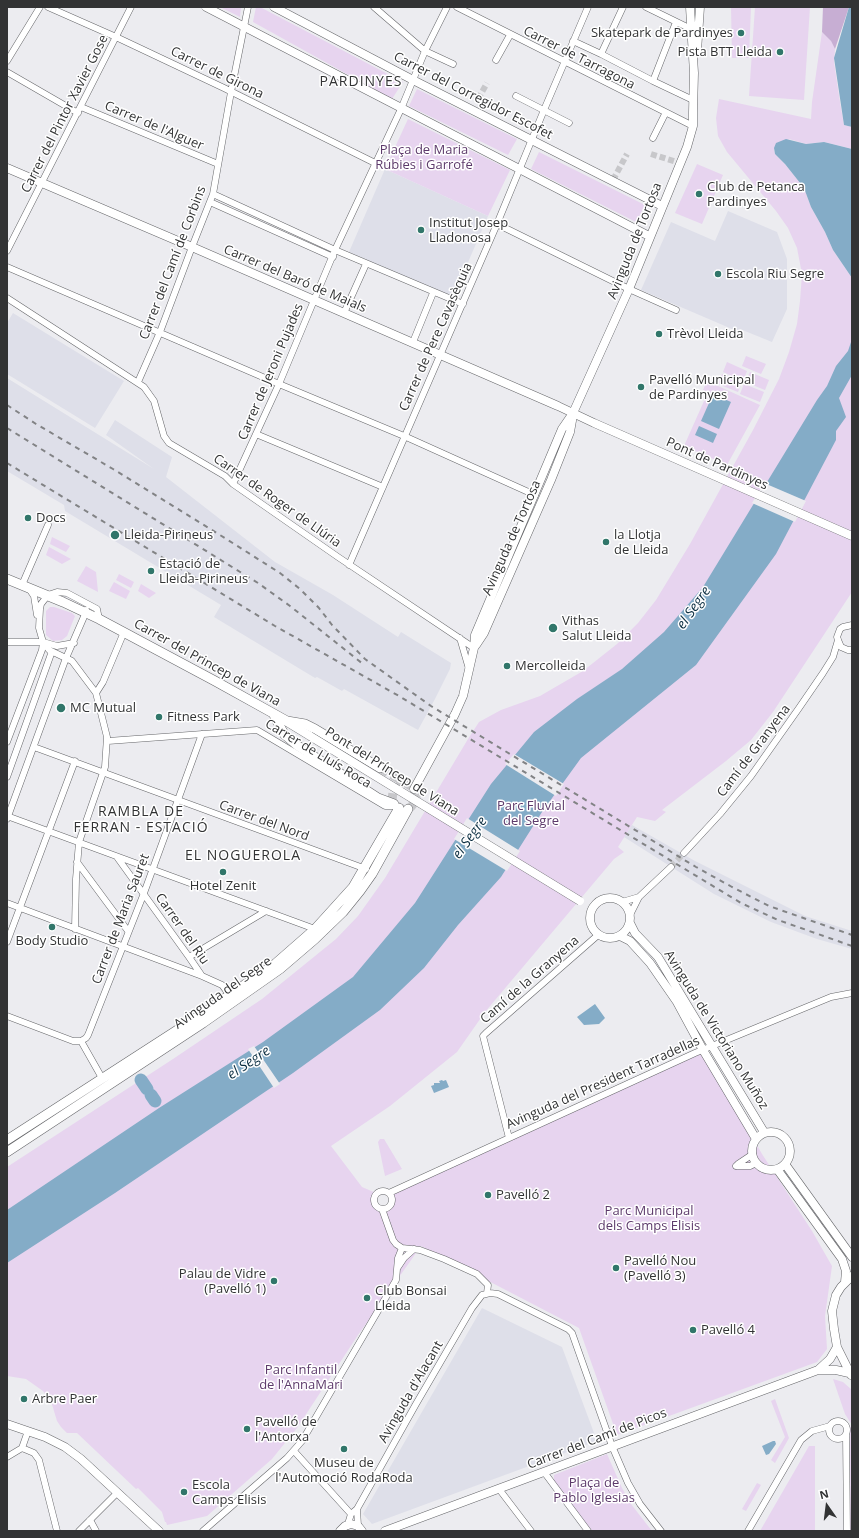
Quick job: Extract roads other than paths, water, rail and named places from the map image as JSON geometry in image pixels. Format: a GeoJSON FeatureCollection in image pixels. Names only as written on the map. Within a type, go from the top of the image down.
{"type":"FeatureCollection","features":[{"type":"Feature","properties":{"kind":"main road"},"geometry":{"type":"LineString","coordinates":[[206,7],[401,109],[650,236]]}},
{"type":"Feature","properties":{"kind":"main road","name":"Carrer del Corregidor Escofet"},"geometry":{"type":"LineString","coordinates":[[274,7],[413,80],[662,206]]}},
{"type":"Feature","properties":{"kind":"main road"},"geometry":{"type":"LineString","coordinates":[[690,7],[695,30]]}},
{"type":"Feature","properties":{"kind":"main road"},"geometry":{"type":"LineString","coordinates":[[695,30],[700,7]]}},
{"type":"Feature","properties":{"kind":"main road","name":"Avinguda de Tortosa"},"geometry":{"type":"LineString","coordinates":[[468,673],[474,648],[475,635],[562,429],[573,412],[629,289],[687,147],[693,126],[695,30]]}},
{"type":"Feature","properties":{"kind":"main road","name":"Carrer del Baró de Maials"},"geometry":{"type":"LineString","coordinates":[[7,168],[192,246],[573,412]]}},
{"type":"Feature","properties":{"kind":"main road","name":"Avinguda de Tortosa"},"geometry":{"type":"LineString","coordinates":[[474,648],[484,633],[551,480],[570,432],[573,412]]}},
{"type":"Feature","properties":{"kind":"main road","name":"Pont de Pardinyes"},"geometry":{"type":"LineString","coordinates":[[573,412],[725,481],[852,536]]}},
{"type":"Feature","properties":{"kind":"main road","name":"Carrer del Princep de Viana"},"geometry":{"type":"LineString","coordinates":[[7,579],[86,612],[215,681],[302,731]]}},
{"type":"Feature","properties":{"kind":"main road"},"geometry":{"type":"LineString","coordinates":[[414,789],[455,714],[463,696],[468,673]]}},
{"type":"Feature","properties":{"kind":"main road"},"geometry":{"type":"LineString","coordinates":[[274,715],[284,734],[298,746],[378,798],[399,807]]}},
{"type":"Feature","properties":{"kind":"main road"},"geometry":{"type":"LineString","coordinates":[[287,721],[305,724],[315,729],[380,768]]}},
{"type":"Feature","properties":{"kind":"main road","name":"Pont del Príncep de Viana"},"geometry":{"type":"LineString","coordinates":[[302,731],[592,908]]}},
{"type":"Feature","properties":{"kind":"main road","name":"Avinguda del Segre"},"geometry":{"type":"LineString","coordinates":[[7,1140],[102,1078],[280,969],[315,939],[343,912],[360,891],[399,807]]}},
{"type":"Feature","properties":{"kind":"main road","name":"Avinguda del Segre"},"geometry":{"type":"LineString","coordinates":[[7,1152],[232,998],[275,964],[315,929],[368,871]]}},
{"type":"Feature","properties":{"kind":"main road"},"geometry":{"type":"LineString","coordinates":[[610,898],[622,902],[627,906],[630,919],[627,930],[620,936],[610,939],[598,935],[592,929],[589,921],[592,908],[601,900],[610,898]]}},
{"type":"Feature","properties":{"kind":"main road","name":"Avinguda de Victoriano Muñoz"},"geometry":{"type":"LineString","coordinates":[[630,919],[635,933],[658,957],[764,1132]]}},
{"type":"Feature","properties":{"kind":"main road","name":"Avinguda de Victoriano Muñoz"},"geometry":{"type":"LineString","coordinates":[[620,936],[630,941],[650,963],[677,1002],[703,1050],[756,1138]]}},
{"type":"Feature","properties":{"kind":"main road"},"geometry":{"type":"LineString","coordinates":[[764,1132],[775,1132],[781,1134],[788,1140],[791,1150],[790,1155],[785,1164],[777,1169],[770,1170],[763,1168],[756,1163],[753,1154],[753,1144],[756,1138],[764,1132]]}},
{"type":"Feature","properties":{"kind":"main road"},"geometry":{"type":"LineString","coordinates":[[785,1164],[852,1257]]}},
{"type":"Feature","properties":{"kind":"main road"},"geometry":{"type":"LineString","coordinates":[[777,1169],[842,1259],[846,1272],[845,1282]]}},
{"type":"Feature","properties":{"kind":"main road"},"geometry":{"type":"LineString","coordinates":[[850,1375],[837,1347],[832,1311],[836,1295],[845,1282],[852,1276]]}},
{"type":"Feature","properties":{"kind":"main road"},"geometry":{"type":"LineString","coordinates":[[818,1370],[830,1359],[837,1347]]}},
{"type":"Feature","properties":{"kind":"main road"},"geometry":{"type":"LineString","coordinates":[[818,1370],[836,1370],[850,1375]]}},
{"type":"Feature","properties":{"kind":"main road","name":"Carrer del Camí de Picos"},"geometry":{"type":"LineString","coordinates":[[388,1530],[818,1370]]}},
{"type":"Feature","properties":{"kind":"main road"},"geometry":{"type":"LineString","coordinates":[[7,1424],[53,1441],[64,1447],[81,1459],[159,1531]]}},
{"type":"Feature","properties":{"kind":"main road"},"geometry":{"type":"LineString","coordinates":[[340,1531],[342,1527],[348,1524],[362,1530]]}},
{"type":"Feature","properties":{"kind":"street"},"geometry":{"type":"LineString","coordinates":[[7,61],[40,7]]}},
{"type":"Feature","properties":{"kind":"street","name":"Carrer de Girona"},"geometry":{"type":"LineString","coordinates":[[48,7],[116,37],[375,163]]}},
{"type":"Feature","properties":{"kind":"street","name":"Carrer del Pintor Xavier Gose"},"geometry":{"type":"LineString","coordinates":[[7,251],[131,7]]}},
{"type":"Feature","properties":{"kind":"street","name":"Carrer del Camí de Corbins"},"geometry":{"type":"LineString","coordinates":[[138,382],[160,332],[213,194],[248,7]]}},
{"type":"Feature","properties":{"kind":"street","name":"Carrer de Jeroni Pujades"},"geometry":{"type":"LineString","coordinates":[[233,484],[279,384],[335,250],[401,109],[425,51],[447,7]]}},
{"type":"Feature","properties":{"kind":"street","name":"Carrer de Tarragona"},"geometry":{"type":"LineString","coordinates":[[457,7],[665,114],[693,126]]}},
{"type":"Feature","properties":{"kind":"street","name":"Carrer de Pere Cavasèquia"},"geometry":{"type":"LineString","coordinates":[[349,565],[404,436],[463,304],[588,7]]}},
{"type":"Feature","properties":{"kind":"street"},"geometry":{"type":"LineString","coordinates":[[601,54],[623,7]]}},
{"type":"Feature","properties":{"kind":"street"},"geometry":{"type":"LineString","coordinates":[[646,7],[695,30]]}},
{"type":"Feature","properties":{"kind":"street"},"geometry":{"type":"LineString","coordinates":[[374,8],[425,51],[453,64]]}},
{"type":"Feature","properties":{"kind":"street"},"geometry":{"type":"LineString","coordinates":[[653,81],[676,22]]}},
{"type":"Feature","properties":{"kind":"street"},"geometry":{"type":"LineString","coordinates":[[496,60],[510,35]]}},
{"type":"Feature","properties":{"kind":"street"},"geometry":{"type":"LineString","coordinates":[[573,41],[693,100]]}},
{"type":"Feature","properties":{"kind":"street"},"geometry":{"type":"LineString","coordinates":[[7,72],[78,113]]}},
{"type":"Feature","properties":{"kind":"street"},"geometry":{"type":"LineString","coordinates":[[516,96],[569,123]]}},
{"type":"Feature","properties":{"kind":"street","name":"Carrer de l'Alguer"},"geometry":{"type":"LineString","coordinates":[[81,107],[218,164]]}},
{"type":"Feature","properties":{"kind":"street"},"geometry":{"type":"LineString","coordinates":[[653,138],[665,114]]}},
{"type":"Feature","properties":{"kind":"street"},"geometry":{"type":"LineString","coordinates":[[213,194],[366,264],[463,304]]}},
{"type":"Feature","properties":{"kind":"street"},"geometry":{"type":"LineString","coordinates":[[210,202],[332,257]]}},
{"type":"Feature","properties":{"kind":"street"},"geometry":{"type":"LineString","coordinates":[[497,224],[629,289],[676,310]]}},
{"type":"Feature","properties":{"kind":"street"},"geometry":{"type":"LineString","coordinates":[[344,313],[366,264]]}},
{"type":"Feature","properties":{"kind":"street"},"geometry":{"type":"LineString","coordinates":[[7,267],[404,436],[535,495]]}},
{"type":"Feature","properties":{"kind":"street"},"geometry":{"type":"LineString","coordinates":[[413,342],[433,292]]}},
{"type":"Feature","properties":{"kind":"street","name":"Carrer de Roger de Llúria"},"geometry":{"type":"LineString","coordinates":[[7,298],[144,387],[154,401],[167,442],[225,476],[233,484],[349,565],[474,648]]}},
{"type":"Feature","properties":{"kind":"street"},"geometry":{"type":"LineString","coordinates":[[256,434],[383,487]]}},
{"type":"Feature","properties":{"kind":"street"},"geometry":{"type":"LineString","coordinates":[[39,622],[34,596],[30,590],[22,585],[48,525]]}},
{"type":"Feature","properties":{"kind":"street","name":"Carrer del Princep de Viana"},"geometry":{"type":"LineString","coordinates":[[48,595],[57,592],[66,592],[97,609],[99,619]]}},
{"type":"Feature","properties":{"kind":"street"},"geometry":{"type":"LineString","coordinates":[[48,595],[40,605],[39,631],[43,642],[49,650],[72,661],[96,693],[108,741],[103,773],[79,842],[76,879],[75,929]]}},
{"type":"Feature","properties":{"kind":"street"},"geometry":{"type":"LineString","coordinates":[[84,601],[86,612],[74,643],[66,658],[7,817],[315,929]]}},
{"type":"Feature","properties":{"kind":"street"},"geometry":{"type":"LineString","coordinates":[[849,625],[852,619]]}},
{"type":"Feature","properties":{"kind":"street","name":"Camí de Granyena"},"geometry":{"type":"LineString","coordinates":[[684,853],[720,814],[751,776],[833,657],[840,629],[849,625]]}},
{"type":"Feature","properties":{"kind":"street"},"geometry":{"type":"LineString","coordinates":[[96,693],[103,682],[124,632]]}},
{"type":"Feature","properties":{"kind":"street"},"geometry":{"type":"LineString","coordinates":[[460,638],[468,673]]}},
{"type":"Feature","properties":{"kind":"street"},"geometry":{"type":"LineString","coordinates":[[838,640],[841,647],[850,650]]}},
{"type":"Feature","properties":{"kind":"street"},"geometry":{"type":"LineString","coordinates":[[7,742],[42,650],[43,642]]}},
{"type":"Feature","properties":{"kind":"street"},"geometry":{"type":"LineString","coordinates":[[8,644],[43,642],[57,646],[74,643]]}},
{"type":"Feature","properties":{"kind":"street"},"geometry":{"type":"LineString","coordinates":[[833,657],[850,650]]}},
{"type":"Feature","properties":{"kind":"street"},"geometry":{"type":"LineString","coordinates":[[7,777],[52,654]]}},
{"type":"Feature","properties":{"kind":"street","name":"Carrer de Lluís Roca"},"geometry":{"type":"LineString","coordinates":[[108,741],[257,730],[385,806],[399,807]]}},
{"type":"Feature","properties":{"kind":"street","name":"Carrer de Maria Sauret"},"geometry":{"type":"LineString","coordinates":[[81,1041],[86,1038],[88,1034],[144,893],[202,734]]}},
{"type":"Feature","properties":{"kind":"street"},"geometry":{"type":"LineString","coordinates":[[7,942],[75,762],[34,747]]}},
{"type":"Feature","properties":{"kind":"street","name":"Carrer del Nord"},"geometry":{"type":"LineString","coordinates":[[75,762],[368,871]]}},
{"type":"Feature","properties":{"kind":"street","name":"Carrer del Riu"},"geometry":{"type":"LineString","coordinates":[[117,856],[202,976]]}},
{"type":"Feature","properties":{"kind":"street"},"geometry":{"type":"LineString","coordinates":[[78,862],[128,931]]}},
{"type":"Feature","properties":{"kind":"street"},"geometry":{"type":"LineString","coordinates":[[630,919],[639,898],[671,867]]}},
{"type":"Feature","properties":{"kind":"street"},"geometry":{"type":"LineString","coordinates":[[622,902],[639,898]]}},
{"type":"Feature","properties":{"kind":"street"},"geometry":{"type":"LineString","coordinates":[[7,903],[202,976],[222,985],[232,998]]}},
{"type":"Feature","properties":{"kind":"street"},"geometry":{"type":"LineString","coordinates":[[189,957],[266,911]]}},
{"type":"Feature","properties":{"kind":"street","name":"Camí de la Granyena"},"geometry":{"type":"LineString","coordinates":[[509,1138],[483,1041],[483,1036],[598,935]]}},
{"type":"Feature","properties":{"kind":"street","name":"Avinguda del President Tarradellas"},"geometry":{"type":"LineString","coordinates":[[389,1193],[703,1050],[831,997],[852,993]]}},
{"type":"Feature","properties":{"kind":"street"},"geometry":{"type":"LineString","coordinates":[[7,1016],[73,1040],[81,1041],[102,1078]]}},
{"type":"Feature","properties":{"kind":"street"},"geometry":{"type":"LineString","coordinates":[[753,1154],[736,1166],[750,1166],[756,1163]]}},
{"type":"Feature","properties":{"kind":"street"},"geometry":{"type":"LineString","coordinates":[[381,1191],[389,1193],[392,1198],[391,1203],[387,1208],[382,1209],[378,1208],[374,1204],[374,1196],[381,1191]]}},
{"type":"Feature","properties":{"kind":"street"},"geometry":{"type":"LineString","coordinates":[[382,1209],[393,1240],[402,1248],[414,1249],[444,1259],[477,1274],[488,1285],[488,1293],[505,1298],[568,1329],[572,1333],[612,1446],[628,1483],[640,1504],[661,1531]]}},
{"type":"Feature","properties":{"kind":"street"},"geometry":{"type":"LineString","coordinates":[[203,1531],[294,1451],[302,1441],[396,1280],[398,1258],[402,1248]]}},
{"type":"Feature","properties":{"kind":"street"},"geometry":{"type":"LineString","coordinates":[[398,1268],[404,1258],[414,1249]]}},
{"type":"Feature","properties":{"kind":"street","name":"Avinguda d'Alacant"},"geometry":{"type":"LineString","coordinates":[[351,1514],[357,1509],[472,1308],[479,1298],[488,1293]]}},
{"type":"Feature","properties":{"kind":"street"},"geometry":{"type":"LineString","coordinates":[[748,1531],[801,1440],[812,1431],[830,1426],[837,1421],[843,1422],[846,1426],[847,1531]]}},
{"type":"Feature","properties":{"kind":"street"},"geometry":{"type":"LineString","coordinates":[[830,1426],[830,1432],[833,1437],[838,1439],[846,1434]]}},
{"type":"Feature","properties":{"kind":"street"},"geometry":{"type":"LineString","coordinates":[[8,1458],[22,1448],[28,1431]]}},
{"type":"Feature","properties":{"kind":"street"},"geometry":{"type":"LineString","coordinates":[[22,1448],[37,1455],[57,1531]]}},
{"type":"Feature","properties":{"kind":"street"},"geometry":{"type":"LineString","coordinates":[[294,1451],[351,1514],[348,1524]]}},
{"type":"Feature","properties":{"kind":"street"},"geometry":{"type":"LineString","coordinates":[[544,1472],[588,1531]]}},
{"type":"Feature","properties":{"kind":"street"},"geometry":{"type":"LineString","coordinates":[[498,1489],[530,1531]]}},
{"type":"Feature","properties":{"kind":"street"},"geometry":{"type":"LineString","coordinates":[[79,1531],[117,1493]]}},
{"type":"Feature","properties":{"kind":"street"},"geometry":{"type":"LineString","coordinates":[[357,1509],[362,1530]]}},
{"type":"Feature","properties":{"kind":"street"},"geometry":{"type":"LineString","coordinates":[[90,1520],[96,1531]]}},
{"type":"Feature","properties":{"kind":"water"},"geometry":{"type":"Polygon","coordinates":[[[849,7],[852,7],[852,127],[844,125],[834,58],[849,7]]]}},
{"type":"Feature","properties":{"kind":"water"},"geometry":{"type":"Polygon","coordinates":[[[786,139],[806,144],[824,142],[852,149],[852,278],[833,250],[811,207],[804,188],[775,154],[774,148],[776,143],[786,139]]]}},
{"type":"Feature","properties":{"kind":"water","name":"el Segre"},"geometry":{"type":"Polygon","coordinates":[[[852,339],[852,375],[839,398],[846,417],[836,431],[836,440],[776,554],[696,665],[581,758],[542,812],[501,877],[458,925],[424,968],[380,1010],[293,1073],[115,1193],[7,1263],[7,1210],[159,1108],[263,1042],[353,977],[415,903],[491,784],[534,732],[577,699],[622,669],[664,632],[703,587],[827,386],[836,366],[848,351],[852,339]]]}},
{"type":"Feature","properties":{"kind":"water"},"geometry":{"type":"Polygon","coordinates":[[[713,394],[731,402],[719,429],[701,421],[713,394]]]}},
{"type":"Feature","properties":{"kind":"water"},"geometry":{"type":"Polygon","coordinates":[[[699,426],[717,434],[713,443],[695,435],[699,426]]]}},
{"type":"Feature","properties":{"kind":"water"},"geometry":{"type":"Polygon","coordinates":[[[595,1004],[605,1018],[599,1024],[584,1025],[577,1017],[595,1004]]]}},
{"type":"Feature","properties":{"kind":"water"},"geometry":{"type":"Polygon","coordinates":[[[446,1080],[449,1087],[434,1093],[431,1086],[434,1085],[434,1083],[440,1083],[439,1081],[446,1080]]]}},
{"type":"Feature","properties":{"kind":"water"},"geometry":{"type":"Polygon","coordinates":[[[775,1441],[776,1444],[769,1454],[766,1455],[762,1446],[775,1441]]]}},
{"type":"Feature","properties":{"kind":"waterway","name":"EL NOGUEROLA"},"geometry":{"type":"LineString","coordinates":[[141,1080],[147,1089]]}},
{"type":"Feature","properties":{"kind":"waterway","name":"EL NOGUEROLA"},"geometry":{"type":"LineString","coordinates":[[151,1095],[155,1101]]}},
{"type":"Feature","properties":{"kind":"tunnel"},"geometry":{"type":"LineString","coordinates":[[478,99],[487,83]]}},
{"type":"Feature","properties":{"kind":"tunnel"},"geometry":{"type":"LineString","coordinates":[[613,180],[627,154]]}},
{"type":"Feature","properties":{"kind":"tunnel"},"geometry":{"type":"LineString","coordinates":[[651,154],[680,163]]}},
{"type":"Feature","properties":{"kind":"tunnel"},"geometry":{"type":"LineString","coordinates":[[380,768],[411,786],[416,792],[416,800],[411,807],[403,809],[399,808],[392,800],[393,792],[399,786],[408,785]]}},
{"type":"Feature","properties":{"kind":"tunnel"},"geometry":{"type":"LineString","coordinates":[[671,867],[684,853]]}},
{"type":"Feature","properties":{"kind":"railway"},"geometry":{"type":"LineString","coordinates":[[7,405],[280,573],[300,589],[319,608],[332,625],[365,659],[431,706],[696,867],[732,887],[769,906],[852,935]]}},
{"type":"Feature","properties":{"kind":"railway"},"geometry":{"type":"LineString","coordinates":[[7,428],[258,583],[290,606],[363,664]]}},
{"type":"Feature","properties":{"kind":"railway"},"geometry":{"type":"LineString","coordinates":[[7,463],[275,626],[399,696],[741,903],[778,920],[852,946]]}},
{"type":"Feature","properties":{"kind":"place","name":"Skatepark de Pardinyes"},"geometry":{"type":"Point","coordinates":[741,33]}},
{"type":"Feature","properties":{"kind":"place","name":"Pista BTT Lleida"},"geometry":{"type":"Point","coordinates":[780,52]}},
{"type":"Feature","properties":{"kind":"place","name":"Club de Petanca Pardinyes"},"geometry":{"type":"Point","coordinates":[699,194]}},
{"type":"Feature","properties":{"kind":"place","name":"Institut Josep Lladonosa"},"geometry":{"type":"Point","coordinates":[421,230]}},
{"type":"Feature","properties":{"kind":"place","name":"Escola Riu Segre"},"geometry":{"type":"Point","coordinates":[718,274]}},
{"type":"Feature","properties":{"kind":"place","name":"Trèvol Lleida"},"geometry":{"type":"Point","coordinates":[659,334]}},
{"type":"Feature","properties":{"kind":"place","name":"Pavelló Municipal de Pardinyes"},"geometry":{"type":"Point","coordinates":[641,387]}},
{"type":"Feature","properties":{"kind":"place","name":"Docs"},"geometry":{"type":"Point","coordinates":[28,518]}},
{"type":"Feature","properties":{"kind":"place","name":"Lleida-Pirineus"},"geometry":{"type":"Point","coordinates":[115,535]}},
{"type":"Feature","properties":{"kind":"place","name":"la Llotja de Lleida"},"geometry":{"type":"Point","coordinates":[606,542]}},
{"type":"Feature","properties":{"kind":"place","name":"Estació de Lleida-Pirineus"},"geometry":{"type":"Point","coordinates":[151,571]}},
{"type":"Feature","properties":{"kind":"place","name":"Vithas Salut Lleida"},"geometry":{"type":"Point","coordinates":[553,628]}},
{"type":"Feature","properties":{"kind":"place","name":"Mercolleida"},"geometry":{"type":"Point","coordinates":[507,666]}},
{"type":"Feature","properties":{"kind":"place","name":"MC Mutual"},"geometry":{"type":"Point","coordinates":[61,708]}},
{"type":"Feature","properties":{"kind":"place","name":"Fitness Park"},"geometry":{"type":"Point","coordinates":[159,717]}},
{"type":"Feature","properties":{"kind":"place","name":"Hotel Zenit"},"geometry":{"type":"Point","coordinates":[223,872]}},
{"type":"Feature","properties":{"kind":"place","name":"Body Studio"},"geometry":{"type":"Point","coordinates":[52,927]}},
{"type":"Feature","properties":{"kind":"place","name":"Pavelló 2"},"geometry":{"type":"Point","coordinates":[488,1195]}},
{"type":"Feature","properties":{"kind":"place","name":"Pavelló Nou (Pavelló 3)"},"geometry":{"type":"Point","coordinates":[616,1268]}},
{"type":"Feature","properties":{"kind":"place","name":"Palau de Vidre (Pavelló 1)"},"geometry":{"type":"Point","coordinates":[274,1281]}},
{"type":"Feature","properties":{"kind":"place","name":"Club Bonsai Lleida"},"geometry":{"type":"Point","coordinates":[367,1298]}},
{"type":"Feature","properties":{"kind":"place","name":"Pavelló 4"},"geometry":{"type":"Point","coordinates":[693,1330]}},
{"type":"Feature","properties":{"kind":"place","name":"Arbre Paer"},"geometry":{"type":"Point","coordinates":[24,1399]}},
{"type":"Feature","properties":{"kind":"place","name":"Pavelló de l'Antorxa"},"geometry":{"type":"Point","coordinates":[247,1429]}},
{"type":"Feature","properties":{"kind":"place","name":"Museu de l'Automoció RodaRoda"},"geometry":{"type":"Point","coordinates":[344,1449]}},
{"type":"Feature","properties":{"kind":"place","name":"Escola Camps Elisis"},"geometry":{"type":"Point","coordinates":[184,1492]}},
{"type":"Feature","properties":{"kind":"district","name":"PARDINYES"},"geometry":{"type":"Point","coordinates":[361,82]}},
{"type":"Feature","properties":{"kind":"district","name":"RAMBLA DE FERRAN - ESTACIÓ"},"geometry":{"type":"Point","coordinates":[141,820]}},
{"type":"Feature","properties":{"kind":"district","name":"EL NOGUEROLA"},"geometry":{"type":"Point","coordinates":[243,856]}},
{"type":"Feature","properties":{"kind":"park label","name":"Plaça de Maria Rúbies i Garrofé"},"geometry":{"type":"Point","coordinates":[424,158]}},
{"type":"Feature","properties":{"kind":"park label","name":"Parc Fluvial del Segre"},"geometry":{"type":"Point","coordinates":[531,814]}},
{"type":"Feature","properties":{"kind":"park label","name":"Parc Municipal dels Camps Elisis"},"geometry":{"type":"Point","coordinates":[649,1218]}},
{"type":"Feature","properties":{"kind":"park label","name":"Parc Infantil de l'AnnaMari"},"geometry":{"type":"Point","coordinates":[301,1378]}},
{"type":"Feature","properties":{"kind":"park label","name":"Plaça de Pablo Iglesias"},"geometry":{"type":"Point","coordinates":[594,1490]}}]}
